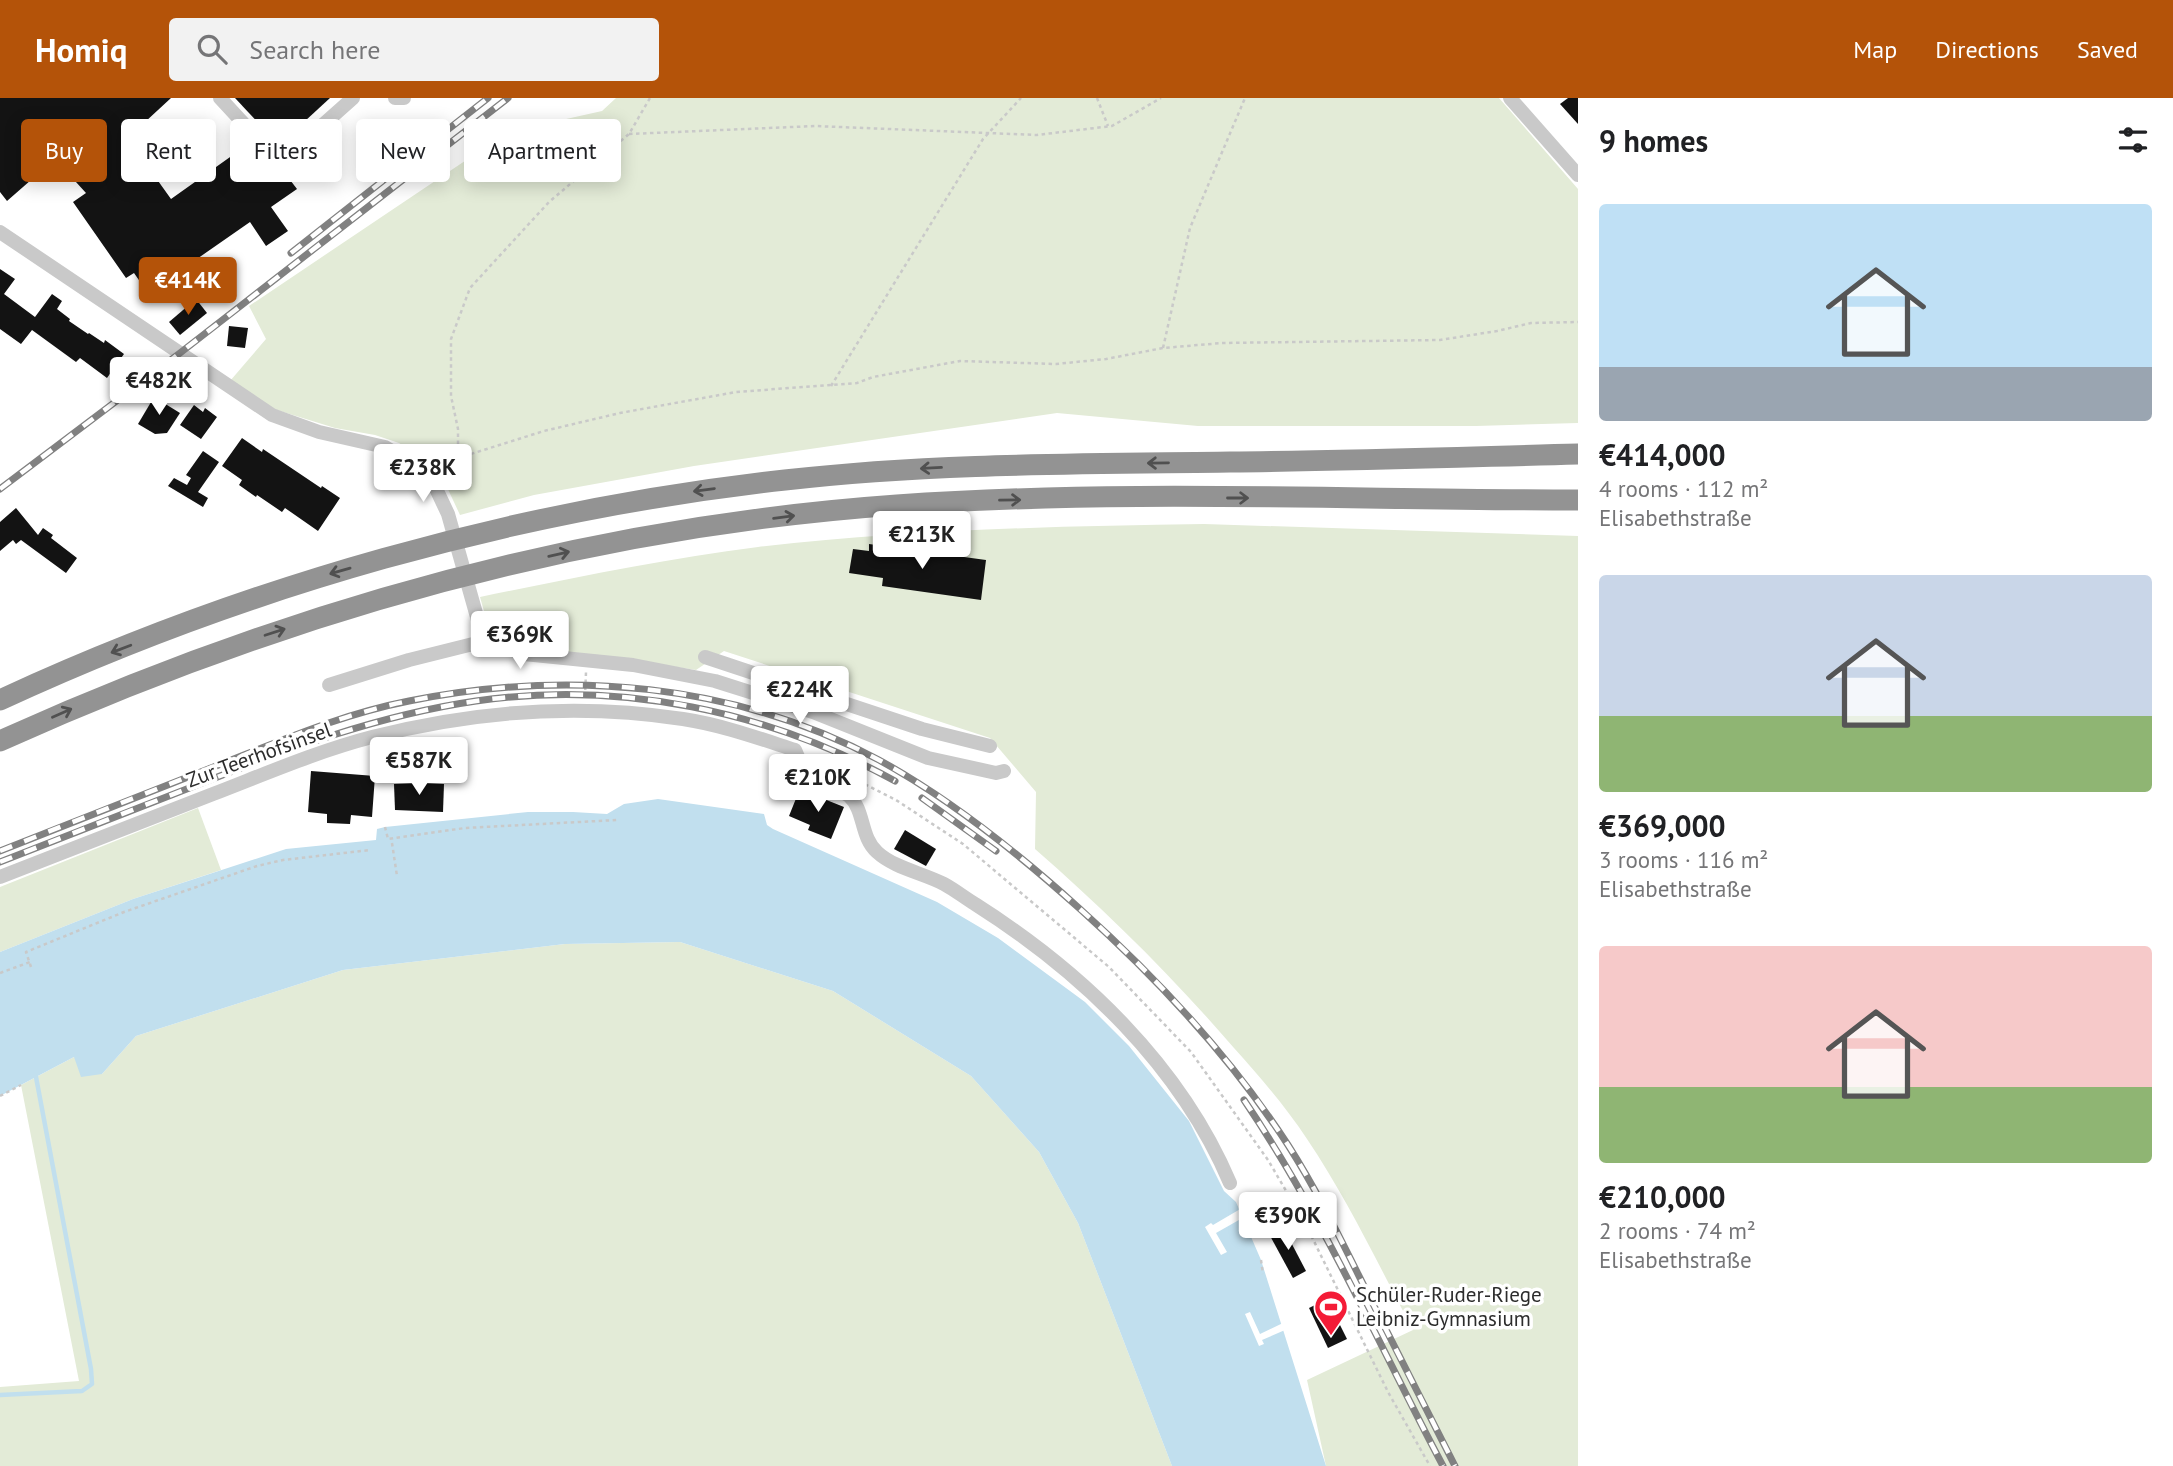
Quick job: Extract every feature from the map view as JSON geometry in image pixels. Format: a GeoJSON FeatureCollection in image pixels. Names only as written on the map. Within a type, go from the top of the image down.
{"type":"FeatureCollection","features":[{"type":"Feature","properties":{"kind":"highway"},"geometry":{"type":"LineString","coordinates":[[0,700],[63,671],[184,624],[320,578],[498,530],[689,492],[789,479],[991,465],[1324,461],[1578,454]]}},
{"type":"Feature","properties":{"kind":"highway"},"geometry":{"type":"LineString","coordinates":[[1324,461],[1578,465]]}},
{"type":"Feature","properties":{"kind":"highway"},"geometry":{"type":"LineString","coordinates":[[0,741],[83,703],[240,643],[346,608],[493,569],[599,545],[697,528],[893,505],[991,500],[1578,500]]}},
{"type":"Feature","properties":{"kind":"highway"},"geometry":{"type":"LineString","coordinates":[[1532,500],[1578,507]]}},
{"type":"Feature","properties":{"kind":"street"},"geometry":{"type":"LineString","coordinates":[[220,98],[280,163],[353,98]]}},
{"type":"Feature","properties":{"kind":"street"},"geometry":{"type":"LineString","coordinates":[[395,98],[404,98]]}},
{"type":"Feature","properties":{"kind":"street"},"geometry":{"type":"LineString","coordinates":[[1510,98],[1578,175]]}},
{"type":"Feature","properties":{"kind":"street"},"geometry":{"type":"LineString","coordinates":[[0,232],[272,415],[319,432],[385,447],[403,456],[430,478],[448,514],[479,624],[493,639],[507,648],[524,654],[633,664],[715,681],[813,712],[928,758],[996,773],[1004,771]]}},
{"type":"Feature","properties":{"kind":"street"},"geometry":{"type":"LineString","coordinates":[[329,685],[409,660],[493,639]]}},
{"type":"Feature","properties":{"kind":"street"},"geometry":{"type":"LineString","coordinates":[[705,657],[922,729],[990,746]]}},
{"type":"Feature","properties":{"kind":"street","name":"Zur Teerhofsinsel"},"geometry":{"type":"LineString","coordinates":[[0,877],[289,764],[371,737],[464,718],[542,710],[585,711],[685,719],[731,729],[795,750],[807,776],[848,795],[857,806],[867,840],[878,853],[944,884],[999,919],[1086,986],[1122,1022],[1169,1078],[1217,1151],[1230,1183]]}},
{"type":"Feature","properties":{"kind":"path"},"geometry":{"type":"LineString","coordinates":[[458,458],[458,429],[451,396],[451,339],[470,288],[549,202],[629,134],[650,98]]}},
{"type":"Feature","properties":{"kind":"path"},"geometry":{"type":"LineString","coordinates":[[831,386],[987,134],[1021,98]]}},
{"type":"Feature","properties":{"kind":"path"},"geometry":{"type":"LineString","coordinates":[[1097,98],[1108,126]]}},
{"type":"Feature","properties":{"kind":"path"},"geometry":{"type":"LineString","coordinates":[[629,134],[815,126],[1037,135],[1108,126],[1161,98]]}},
{"type":"Feature","properties":{"kind":"path"},"geometry":{"type":"LineString","coordinates":[[1163,348],[1190,228],[1245,98]]}},
{"type":"Feature","properties":{"kind":"path"},"geometry":{"type":"LineString","coordinates":[[430,478],[458,458],[544,431],[620,413],[736,392],[857,383],[873,377],[960,361],[1056,364],[1106,359],[1163,348],[1222,343],[1440,340],[1531,323],[1578,322]]}},
{"type":"Feature","properties":{"kind":"path"},"geometry":{"type":"LineString","coordinates":[[585,711],[587,661]]}},
{"type":"Feature","properties":{"kind":"path"},"geometry":{"type":"LineString","coordinates":[[385,827],[388,839],[466,828],[617,820]]}},
{"type":"Feature","properties":{"kind":"path"},"geometry":{"type":"LineString","coordinates":[[391,843],[397,876]]}},
{"type":"Feature","properties":{"kind":"path"},"geometry":{"type":"LineString","coordinates":[[32,967],[26,952],[124,912],[257,866],[283,860],[370,850]]}},
{"type":"Feature","properties":{"kind":"path"},"geometry":{"type":"LineString","coordinates":[[254,858],[257,866]]}},
{"type":"Feature","properties":{"kind":"path"},"geometry":{"type":"LineString","coordinates":[[0,973],[30,962]]}},
{"type":"Feature","properties":{"kind":"path"},"geometry":{"type":"LineString","coordinates":[[0,1096],[21,1085]]}},
{"type":"Feature","properties":{"kind":"path"},"geometry":{"type":"LineString","coordinates":[[1261,1260],[1263,1273]]}},
{"type":"Feature","properties":{"kind":"green space"},"geometry":{"type":"Polygon","coordinates":[[[616,98],[1499,98],[1578,189],[1578,423],[1476,426],[1198,426],[1057,413],[694,466],[534,495],[460,515],[446,485],[428,461],[399,443],[375,435],[335,428],[267,407],[230,381],[266,339],[249,306],[434,182],[450,182],[450,171],[464,162],[464,182],[621,182],[621,119],[566,119],[602,111],[616,98]]]}},
{"type":"Feature","properties":{"kind":"green space"},"geometry":{"type":"Polygon","coordinates":[[[1204,524],[1578,536],[1578,1466],[1326,1466],[1307,1380],[1413,1330],[1336,1186],[1282,1104],[1163,970],[1035,849],[1036,792],[990,738],[724,651],[696,670],[624,659],[525,649],[506,638],[486,618],[480,597],[688,557],[814,541],[981,530],[1204,524]]]}},
{"type":"Feature","properties":{"kind":"green space"},"geometry":{"type":"Polygon","coordinates":[[[198,808],[221,870],[133,899],[0,952],[0,887],[198,808]]]}},
{"type":"Feature","properties":{"kind":"green space"},"geometry":{"type":"Polygon","coordinates":[[[680,942],[833,991],[971,1076],[1039,1152],[1078,1223],[1172,1466],[0,1466],[0,1387],[79,1381],[21,1085],[74,1057],[102,1074],[136,1036],[343,970],[565,944],[680,942]]]}},
{"type":"Feature","properties":{"kind":"water"},"geometry":{"type":"Polygon","coordinates":[[[658,799],[764,814],[767,825],[773,829],[937,902],[998,938],[1085,1002],[1129,1046],[1189,1121],[1224,1191],[1236,1202],[1261,1260],[1326,1466],[1172,1466],[1078,1223],[1039,1152],[971,1076],[833,991],[680,942],[565,944],[343,970],[136,1036],[102,1074],[81,1077],[74,1057],[0,1096],[0,952],[133,899],[286,849],[376,840],[377,829],[385,827],[528,812],[607,814],[624,804],[658,799]]]}},
{"type":"Feature","properties":{"kind":"pier"},"geometry":{"type":"Polygon","coordinates":[[[1242,1208],[1246,1216],[1216,1233],[1227,1252],[1221,1255],[1205,1227],[1242,1208]]]}},
{"type":"Feature","properties":{"kind":"pier"},"geometry":{"type":"Polygon","coordinates":[[[1250,1312],[1260,1334],[1283,1323],[1285,1330],[1262,1340],[1264,1344],[1259,1346],[1245,1314],[1250,1312]]]}},
{"type":"Feature","properties":{"kind":"building"},"geometry":{"type":"Polygon","coordinates":[[[0,98],[171,98],[148,119],[121,119],[121,182],[159,182],[171,199],[195,182],[216,182],[216,167],[230,157],[230,182],[292,182],[297,189],[271,207],[288,231],[266,246],[250,222],[148,293],[134,273],[126,278],[73,202],[86,193],[76,182],[107,182],[107,119],[21,119],[21,182],[29,182],[7,201],[0,192],[0,98]]]}},
{"type":"Feature","properties":{"kind":"building"},"geometry":{"type":"Polygon","coordinates":[[[235,98],[330,98],[307,119],[255,119],[235,98]]]}},
{"type":"Feature","properties":{"kind":"building"},"geometry":{"type":"Polygon","coordinates":[[[1568,98],[1578,98],[1578,124],[1560,104],[1568,98]]]}},
{"type":"Feature","properties":{"kind":"building"},"geometry":{"type":"Polygon","coordinates":[[[0,269],[15,279],[4,294],[35,317],[52,294],[62,301],[57,309],[70,319],[69,321],[104,343],[105,340],[124,354],[107,378],[80,358],[76,362],[32,330],[21,344],[0,329],[0,269]]]}},
{"type":"Feature","properties":{"kind":"building"},"geometry":{"type":"Polygon","coordinates":[[[196,299],[207,313],[180,335],[169,322],[196,299]]]}},
{"type":"Feature","properties":{"kind":"building"},"geometry":{"type":"Polygon","coordinates":[[[229,326],[248,328],[245,348],[227,346],[229,326]]]}},
{"type":"Feature","properties":{"kind":"building"},"geometry":{"type":"Polygon","coordinates":[[[154,397],[180,413],[167,433],[155,434],[138,424],[154,397]]]}},
{"type":"Feature","properties":{"kind":"building"},"geometry":{"type":"Polygon","coordinates":[[[194,405],[203,412],[205,408],[217,417],[201,439],[180,425],[194,405]]]}},
{"type":"Feature","properties":{"kind":"building"},"geometry":{"type":"Polygon","coordinates":[[[242,438],[340,498],[318,531],[285,508],[282,512],[257,495],[256,497],[239,485],[242,480],[222,466],[242,438]]]}},
{"type":"Feature","properties":{"kind":"building"},"geometry":{"type":"Polygon","coordinates":[[[203,451],[219,462],[198,492],[208,498],[203,507],[168,486],[174,478],[187,485],[191,478],[186,475],[203,451]]]}},
{"type":"Feature","properties":{"kind":"building"},"geometry":{"type":"Polygon","coordinates":[[[16,508],[38,535],[43,528],[53,535],[51,538],[77,558],[66,573],[21,540],[16,544],[13,540],[0,551],[0,522],[16,508]]]}},
{"type":"Feature","properties":{"kind":"building"},"geometry":{"type":"Polygon","coordinates":[[[869,544],[986,560],[981,600],[882,586],[883,578],[849,573],[853,549],[869,551],[869,544]]]}},
{"type":"Feature","properties":{"kind":"building"},"geometry":{"type":"Polygon","coordinates":[[[311,771],[375,776],[372,817],[351,815],[350,824],[327,823],[327,814],[308,812],[311,771]]]}},
{"type":"Feature","properties":{"kind":"building"},"geometry":{"type":"Polygon","coordinates":[[[394,784],[444,784],[443,812],[395,810],[394,784]]]}},
{"type":"Feature","properties":{"kind":"building"},"geometry":{"type":"Polygon","coordinates":[[[809,793],[844,807],[831,839],[808,830],[810,825],[789,816],[797,796],[806,800],[809,793]]]}},
{"type":"Feature","properties":{"kind":"building"},"geometry":{"type":"Polygon","coordinates":[[[905,830],[936,849],[926,866],[894,849],[905,830]]]}},
{"type":"Feature","properties":{"kind":"building"},"geometry":{"type":"Polygon","coordinates":[[[1283,1227],[1306,1271],[1293,1278],[1269,1234],[1283,1227]]]}},
{"type":"Feature","properties":{"kind":"building"},"geometry":{"type":"Polygon","coordinates":[[[1327,1299],[1347,1339],[1328,1348],[1309,1308],[1327,1299]]]}},
{"type":"Feature","properties":{"kind":"waterway"},"geometry":{"type":"LineString","coordinates":[[0,1395],[82,1391],[92,1384],[36,1077]]}},
{"type":"Feature","properties":{"kind":"railway"},"geometry":{"type":"LineString","coordinates":[[291,253],[488,98]]}},
{"type":"Feature","properties":{"kind":"railway"},"geometry":{"type":"LineString","coordinates":[[0,489],[508,98]]}},
{"type":"Feature","properties":{"kind":"railway"},"geometry":{"type":"LineString","coordinates":[[0,851],[335,721],[384,706],[469,691],[590,685],[650,690],[709,699],[767,714],[824,734],[879,760],[932,792],[1033,868],[1137,963],[1217,1050],[1266,1112],[1309,1181],[1455,1466]]}},
{"type":"Feature","properties":{"kind":"railway"},"geometry":{"type":"LineString","coordinates":[[0,862],[300,746],[369,724],[440,707],[530,696],[584,695],[638,699],[745,719],[796,736],[895,781]]}},
{"type":"Feature","properties":{"kind":"railway"},"geometry":{"type":"LineString","coordinates":[[922,798],[996,851]]}},
{"type":"Feature","properties":{"kind":"railway"},"geometry":{"type":"LineString","coordinates":[[1244,1100],[1299,1188],[1443,1466]]}},
{"type":"Feature","properties":{"kind":"place","name":"Schüler-Ruder-Riege Leibniz-Gymnasium"},"geometry":{"type":"Point","coordinates":[1331,1337]}}]}
